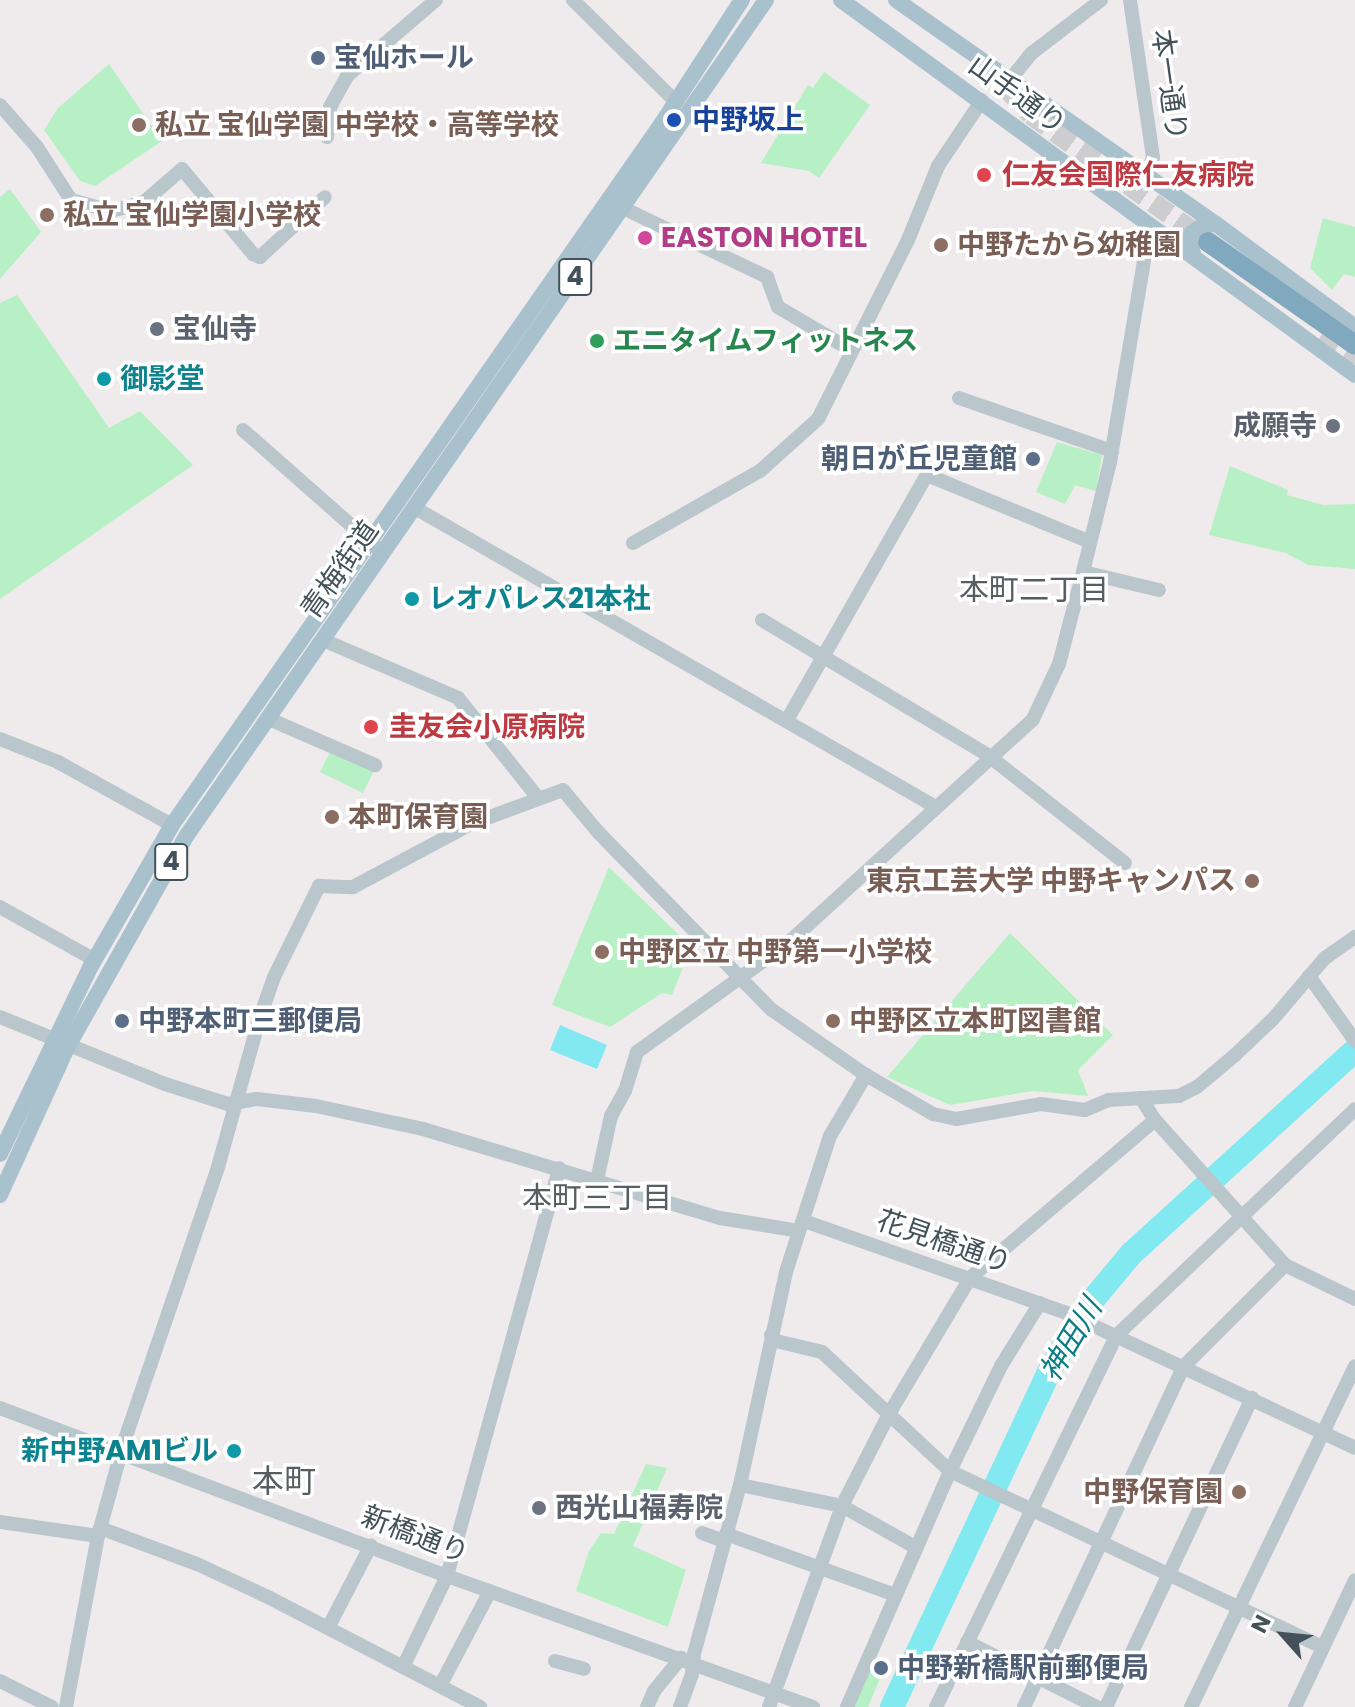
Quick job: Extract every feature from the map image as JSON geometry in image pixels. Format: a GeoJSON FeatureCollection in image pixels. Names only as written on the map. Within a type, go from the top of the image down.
{"type":"FeatureCollection","features":[{"type":"Feature","properties":{"kind":"highway"},"geometry":{"type":"LineString","coordinates":[[1206,241],[1355,345]]}},
{"type":"Feature","properties":{"kind":"main road","name":"青梅街道"},"geometry":{"type":"LineString","coordinates":[[0,1195],[95,960],[172,825],[676,102],[742,0]]}},
{"type":"Feature","properties":{"kind":"main road","name":"青梅街道"},"geometry":{"type":"LineString","coordinates":[[0,1154],[61,1043],[187,835],[766,0]]}},
{"type":"Feature","properties":{"kind":"main road","name":"山手通り"},"geometry":{"type":"LineString","coordinates":[[841,0],[1155,228],[1206,241],[1355,327]]}},
{"type":"Feature","properties":{"kind":"main road","name":"山手通り"},"geometry":{"type":"LineString","coordinates":[[896,0],[1146,177],[1206,241],[1355,375]]}},
{"type":"Feature","properties":{"kind":"street"},"geometry":{"type":"LineString","coordinates":[[416,0],[416,18]]}},
{"type":"Feature","properties":{"kind":"street"},"geometry":{"type":"LineString","coordinates":[[327,137],[330,107],[347,76],[436,0]]}},
{"type":"Feature","properties":{"kind":"street"},"geometry":{"type":"LineString","coordinates":[[573,0],[676,102]]}},
{"type":"Feature","properties":{"kind":"street"},"geometry":{"type":"LineString","coordinates":[[1009,81],[1032,53],[1101,0]]}},
{"type":"Feature","properties":{"kind":"street","name":"本一通り"},"geometry":{"type":"LineString","coordinates":[[1130,0],[1153,157],[1146,177]]}},
{"type":"Feature","properties":{"kind":"street"},"geometry":{"type":"LineString","coordinates":[[633,543],[682,511],[760,471],[818,419],[908,240],[938,166],[982,100]]}},
{"type":"Feature","properties":{"kind":"street"},"geometry":{"type":"LineString","coordinates":[[0,105],[37,147],[71,200],[111,211],[144,202],[182,169],[253,254],[260,257],[325,197]]}},
{"type":"Feature","properties":{"kind":"street"},"geometry":{"type":"LineString","coordinates":[[623,208],[767,277],[778,307],[846,347],[853,346]]}},
{"type":"Feature","properties":{"kind":"street"},"geometry":{"type":"LineString","coordinates":[[597,1180],[611,1116],[625,1091],[637,1052],[787,944],[934,806],[1033,719],[1059,664],[1083,572],[1112,451],[1147,244],[1155,228]]}},
{"type":"Feature","properties":{"kind":"street"},"geometry":{"type":"LineString","coordinates":[[959,398],[1112,451]]}},
{"type":"Feature","properties":{"kind":"street"},"geometry":{"type":"LineString","coordinates":[[243,430],[384,553]]}},
{"type":"Feature","properties":{"kind":"street"},"geometry":{"type":"LineString","coordinates":[[787,720],[927,475],[1090,542]]}},
{"type":"Feature","properties":{"kind":"street"},"geometry":{"type":"LineString","coordinates":[[415,508],[934,806]]}},
{"type":"Feature","properties":{"kind":"street"},"geometry":{"type":"LineString","coordinates":[[1083,572],[1159,590]]}},
{"type":"Feature","properties":{"kind":"street"},"geometry":{"type":"LineString","coordinates":[[762,620],[824,654],[989,756],[1125,863]]}},
{"type":"Feature","properties":{"kind":"street"},"geometry":{"type":"LineString","coordinates":[[323,640],[458,698],[538,798]]}},
{"type":"Feature","properties":{"kind":"street"},"geometry":{"type":"LineString","coordinates":[[269,719],[375,765]]}},
{"type":"Feature","properties":{"kind":"street"},"geometry":{"type":"LineString","coordinates":[[0,739],[58,762],[172,825]]}},
{"type":"Feature","properties":{"kind":"street"},"geometry":{"type":"LineString","coordinates":[[66,1707],[99,1532],[121,1452],[238,1101],[260,1017],[274,977],[319,886],[353,887],[471,824],[563,790],[598,832],[772,1010],[866,1075],[933,1114],[956,1119],[1041,1104],[1085,1110],[1108,1100],[1165,1099],[1197,1087],[1273,1019],[1325,958],[1355,937]]}},
{"type":"Feature","properties":{"kind":"street"},"geometry":{"type":"LineString","coordinates":[[0,907],[95,960]]}},
{"type":"Feature","properties":{"kind":"street"},"geometry":{"type":"LineString","coordinates":[[1309,976],[1353,1037]]}},
{"type":"Feature","properties":{"kind":"street","name":"花見橋通り"},"geometry":{"type":"LineString","coordinates":[[0,1017],[165,1084],[228,1104],[257,1099],[316,1106],[423,1129],[720,1218],[802,1226],[970,1278],[1117,1335]]}},
{"type":"Feature","properties":{"kind":"street"},"geometry":{"type":"LineString","coordinates":[[680,1707],[688,1660],[740,1485],[771,1335],[802,1226],[830,1136],[866,1075]]}},
{"type":"Feature","properties":{"kind":"street"},"geometry":{"type":"LineString","coordinates":[[1141,1098],[1155,1120],[1285,1265],[1355,1299]]}},
{"type":"Feature","properties":{"kind":"street"},"geometry":{"type":"LineString","coordinates":[[936,1707],[1117,1335],[1355,1109]]}},
{"type":"Feature","properties":{"kind":"street"},"geometry":{"type":"LineString","coordinates":[[769,1707],[842,1506],[889,1414],[970,1278],[1155,1120]]}},
{"type":"Feature","properties":{"kind":"street"},"geometry":{"type":"LineString","coordinates":[[403,1667],[447,1576],[559,1168]]}},
{"type":"Feature","properties":{"kind":"street"},"geometry":{"type":"LineString","coordinates":[[1024,1707],[1184,1366],[1285,1265]]}},
{"type":"Feature","properties":{"kind":"street"},"geometry":{"type":"LineString","coordinates":[[847,1707],[950,1471],[1001,1366],[1040,1303]]}},
{"type":"Feature","properties":{"kind":"street"},"geometry":{"type":"LineString","coordinates":[[771,1335],[776,1341],[822,1352],[950,1471],[1323,1647]]}},
{"type":"Feature","properties":{"kind":"street"},"geometry":{"type":"LineString","coordinates":[[1117,1335],[1355,1448]]}},
{"type":"Feature","properties":{"kind":"street"},"geometry":{"type":"LineString","coordinates":[[1191,1707],[1355,1366]]}},
{"type":"Feature","properties":{"kind":"street"},"geometry":{"type":"LineString","coordinates":[[1106,1707],[1252,1398]]}},
{"type":"Feature","properties":{"kind":"street","name":"新橋通り"},"geometry":{"type":"LineString","coordinates":[[0,1408],[447,1576],[813,1707]]}},
{"type":"Feature","properties":{"kind":"street"},"geometry":{"type":"LineString","coordinates":[[740,1485],[842,1506],[915,1547]]}},
{"type":"Feature","properties":{"kind":"street"},"geometry":{"type":"LineString","coordinates":[[0,1522],[99,1532],[197,1564],[480,1707]]}},
{"type":"Feature","properties":{"kind":"street"},"geometry":{"type":"LineString","coordinates":[[702,1533],[725,1537],[895,1595]]}},
{"type":"Feature","properties":{"kind":"street"},"geometry":{"type":"LineString","coordinates":[[328,1628],[371,1545]]}},
{"type":"Feature","properties":{"kind":"street"},"geometry":{"type":"LineString","coordinates":[[1295,1707],[1323,1647],[1349,1610],[1355,1580]]}},
{"type":"Feature","properties":{"kind":"street"},"geometry":{"type":"LineString","coordinates":[[440,1686],[490,1591]]}},
{"type":"Feature","properties":{"kind":"street"},"geometry":{"type":"LineString","coordinates":[[967,1642],[1097,1707]]}},
{"type":"Feature","properties":{"kind":"street"},"geometry":{"type":"LineString","coordinates":[[647,1707],[654,1691],[688,1660]]}},
{"type":"Feature","properties":{"kind":"street"},"geometry":{"type":"LineString","coordinates":[[555,1661],[584,1669]]}},
{"type":"Feature","properties":{"kind":"street"},"geometry":{"type":"LineString","coordinates":[[0,1681],[52,1707]]}},
{"type":"Feature","properties":{"kind":"green space"},"geometry":{"type":"Polygon","coordinates":[[[109,64],[162,141],[95,186],[80,181],[44,130],[58,108],[109,64]]]}},
{"type":"Feature","properties":{"kind":"green space"},"geometry":{"type":"Polygon","coordinates":[[[824,72],[870,105],[819,178],[809,171],[761,163],[808,85],[813,88],[824,72]]]}},
{"type":"Feature","properties":{"kind":"green space"},"geometry":{"type":"Polygon","coordinates":[[[10,189],[41,232],[0,279],[0,197],[10,189]]]}},
{"type":"Feature","properties":{"kind":"green space"},"geometry":{"type":"Polygon","coordinates":[[[1323,218],[1355,227],[1355,277],[1344,274],[1332,290],[1310,268],[1323,218]]]}},
{"type":"Feature","properties":{"kind":"green space"},"geometry":{"type":"Polygon","coordinates":[[[17,295],[109,428],[140,411],[193,465],[0,599],[0,303],[17,295]]]}},
{"type":"Feature","properties":{"kind":"green space"},"geometry":{"type":"Polygon","coordinates":[[[1057,442],[1102,455],[1096,491],[1075,485],[1065,504],[1036,492],[1057,442]]]}},
{"type":"Feature","properties":{"kind":"green space"},"geometry":{"type":"Polygon","coordinates":[[[1230,466],[1288,490],[1287,495],[1323,505],[1355,504],[1355,569],[1308,565],[1286,553],[1209,535],[1230,466]]]}},
{"type":"Feature","properties":{"kind":"green space"},"geometry":{"type":"Polygon","coordinates":[[[331,750],[374,771],[363,793],[320,772],[331,750]]]}},
{"type":"Feature","properties":{"kind":"green space"},"geometry":{"type":"Polygon","coordinates":[[[609,867],[678,934],[672,951],[687,957],[672,995],[662,993],[610,1027],[552,1005],[609,867]]]}},
{"type":"Feature","properties":{"kind":"green space"},"geometry":{"type":"Polygon","coordinates":[[[1010,933],[1113,1035],[1078,1070],[1088,1096],[1033,1091],[950,1105],[887,1077],[1010,933]]]}},
{"type":"Feature","properties":{"kind":"green space"},"geometry":{"type":"Polygon","coordinates":[[[646,1464],[667,1468],[633,1546],[686,1570],[668,1627],[576,1591],[589,1551],[601,1533],[614,1534],[646,1464]]]}},
{"type":"Feature","properties":{"kind":"green space"},"geometry":{"type":"Polygon","coordinates":[[[867,1670],[881,1676],[868,1707],[850,1707],[867,1670]]]}},
{"type":"Feature","properties":{"kind":"water"},"geometry":{"type":"Polygon","coordinates":[[[560,1025],[607,1045],[597,1069],[550,1050],[560,1025]]]}},
{"type":"Feature","properties":{"kind":"waterway","name":"神田川"},"geometry":{"type":"LineString","coordinates":[[892,1707],[1051,1368],[1086,1308],[1131,1254],[1355,1050]]}},
{"type":"Feature","properties":{"kind":"tunnel"},"geometry":{"type":"LineString","coordinates":[[987,66],[1031,115],[1208,242]]}},
{"type":"Feature","properties":{"kind":"tunnel"},"geometry":{"type":"LineString","coordinates":[[1318,340],[1355,364]]}},
{"type":"Feature","properties":{"kind":"place","name":"宝仙ホール"},"geometry":{"type":"Point","coordinates":[318,58]}},
{"type":"Feature","properties":{"kind":"place","name":"中野坂上"},"geometry":{"type":"Point","coordinates":[674,120]}},
{"type":"Feature","properties":{"kind":"place","name":"私立 宝仙学園 中学校・高等学校"},"geometry":{"type":"Point","coordinates":[139,125]}},
{"type":"Feature","properties":{"kind":"place","name":"仁友会国際仁友病院"},"geometry":{"type":"Point","coordinates":[984,175]}},
{"type":"Feature","properties":{"kind":"place","name":"私立 宝仙学園小学校"},"geometry":{"type":"Point","coordinates":[47,215]}},
{"type":"Feature","properties":{"kind":"place","name":"EASTON HOTEL"},"geometry":{"type":"Point","coordinates":[645,238]}},
{"type":"Feature","properties":{"kind":"place","name":"中野たから幼稚園"},"geometry":{"type":"Point","coordinates":[941,245]}},
{"type":"Feature","properties":{"kind":"place","name":"宝仙寺"},"geometry":{"type":"Point","coordinates":[157,329]}},
{"type":"Feature","properties":{"kind":"place","name":"エニタイムフィットネス"},"geometry":{"type":"Point","coordinates":[597,341]}},
{"type":"Feature","properties":{"kind":"place","name":"御影堂"},"geometry":{"type":"Point","coordinates":[104,379]}},
{"type":"Feature","properties":{"kind":"place","name":"成願寺"},"geometry":{"type":"Point","coordinates":[1333,426]}},
{"type":"Feature","properties":{"kind":"place","name":"朝日が丘児童館"},"geometry":{"type":"Point","coordinates":[1033,459]}},
{"type":"Feature","properties":{"kind":"place","name":"レオパレス21本社"},"geometry":{"type":"Point","coordinates":[412,599]}},
{"type":"Feature","properties":{"kind":"place","name":"圭友会小原病院"},"geometry":{"type":"Point","coordinates":[371,727]}},
{"type":"Feature","properties":{"kind":"place","name":"本町保育園"},"geometry":{"type":"Point","coordinates":[332,817]}},
{"type":"Feature","properties":{"kind":"place","name":"東京工芸大学 中野キャンパス"},"geometry":{"type":"Point","coordinates":[1252,881]}},
{"type":"Feature","properties":{"kind":"place","name":"中野区立 中野第一小学校"},"geometry":{"type":"Point","coordinates":[602,952]}},
{"type":"Feature","properties":{"kind":"place","name":"中野本町三郵便局"},"geometry":{"type":"Point","coordinates":[122,1021]}},
{"type":"Feature","properties":{"kind":"place","name":"中野区立本町図書館"},"geometry":{"type":"Point","coordinates":[833,1021]}},
{"type":"Feature","properties":{"kind":"place","name":"新中野AM1ビル"},"geometry":{"type":"Point","coordinates":[234,1451]}},
{"type":"Feature","properties":{"kind":"place","name":"中野保育園"},"geometry":{"type":"Point","coordinates":[1239,1492]}},
{"type":"Feature","properties":{"kind":"place","name":"西光山福寿院"},"geometry":{"type":"Point","coordinates":[539,1508]}},
{"type":"Feature","properties":{"kind":"place","name":"中野新橋駅前郵便局"},"geometry":{"type":"Point","coordinates":[881,1668]}},
{"type":"Feature","properties":{"kind":"district","name":"本町二丁目"},"geometry":{"type":"Point","coordinates":[1034,590]}},
{"type":"Feature","properties":{"kind":"district","name":"本町三丁目"},"geometry":{"type":"Point","coordinates":[597,1198]}},
{"type":"Feature","properties":{"kind":"district","name":"本町"},"geometry":{"type":"Point","coordinates":[284,1481]}}]}
